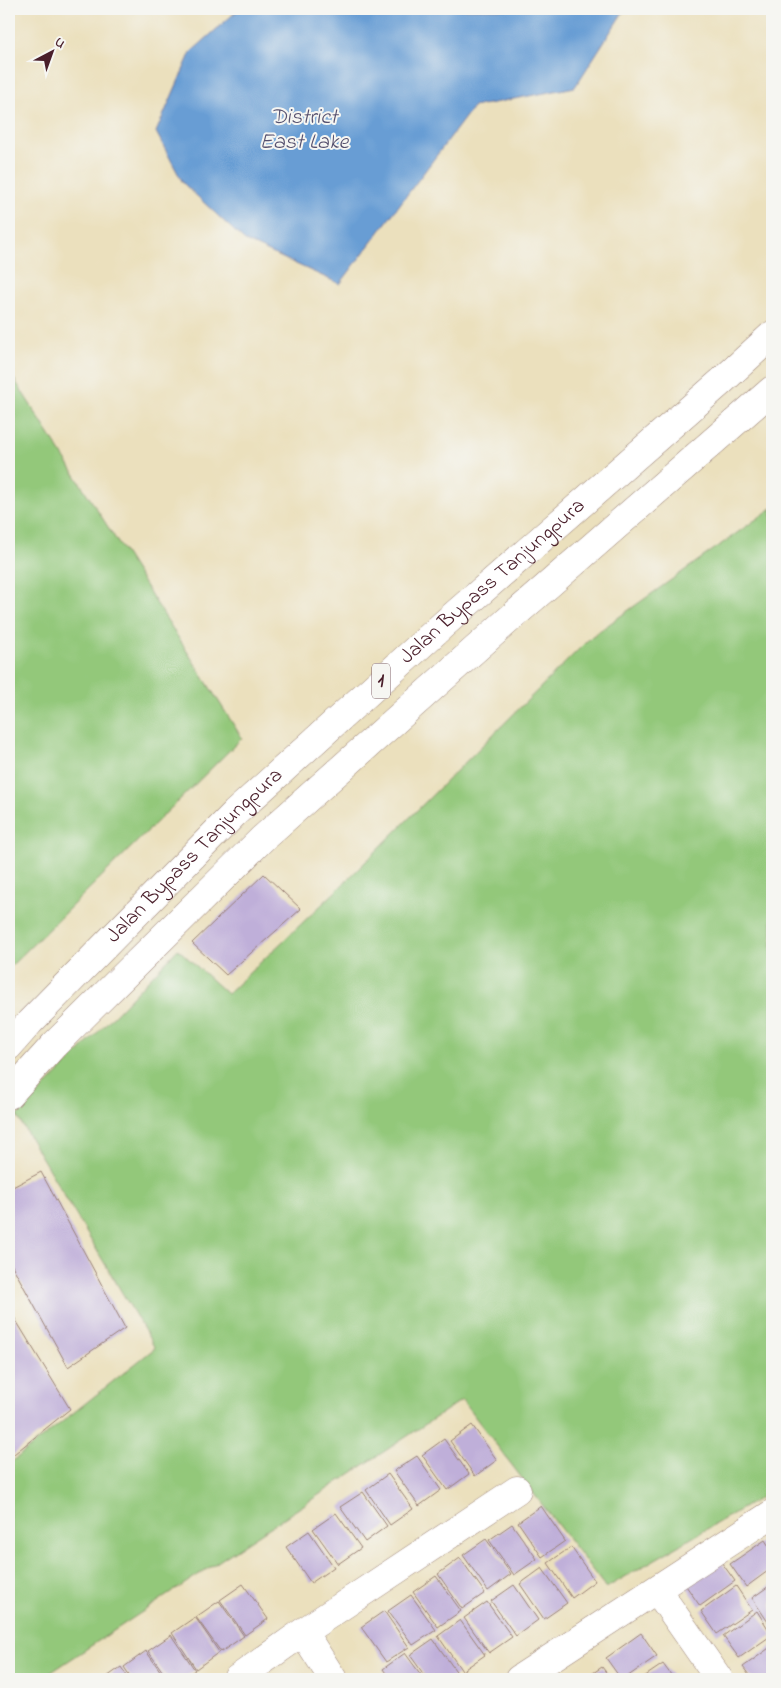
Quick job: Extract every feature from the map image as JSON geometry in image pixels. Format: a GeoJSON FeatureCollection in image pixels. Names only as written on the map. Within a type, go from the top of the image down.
{"type":"FeatureCollection","features":[{"type":"Feature","properties":{"kind":"main road","name":"Jalan Bypass Tanjungpura"},"geometry":{"type":"LineString","coordinates":[[9,1046],[30,1022],[235,813],[459,611],[772,335]]}},
{"type":"Feature","properties":{"kind":"main road","name":"Jalan Bypass Tanjungpura"},"geometry":{"type":"LineString","coordinates":[[9,1095],[54,1045],[262,838],[772,390]]}},
{"type":"Feature","properties":{"kind":"main road"},"geometry":{"type":"LineString","coordinates":[[237,1679],[303,1632],[517,1490]]}},
{"type":"Feature","properties":{"kind":"main road"},"geometry":{"type":"LineString","coordinates":[[520,1679],[772,1514]]}},
{"type":"Feature","properties":{"kind":"main road"},"geometry":{"type":"LineString","coordinates":[[657,1590],[719,1679]]}},
{"type":"Feature","properties":{"kind":"main road"},"geometry":{"type":"LineString","coordinates":[[303,1632],[334,1679]]}},
{"type":"Feature","properties":{"kind":"green space"},"geometry":{"type":"Polygon","coordinates":[[[9,371],[242,738],[9,968],[9,371]]]}},
{"type":"Feature","properties":{"kind":"green space"},"geometry":{"type":"Polygon","coordinates":[[[772,508],[772,1491],[606,1588],[462,1400],[41,1679],[9,1679],[9,1464],[155,1348],[17,1116],[178,949],[227,994],[335,892],[591,637],[772,508]]]}},
{"type":"Feature","properties":{"kind":"water","name":"District East Lake"},"geometry":{"type":"Polygon","coordinates":[[[239,9],[625,9],[575,87],[473,107],[340,284],[245,241],[183,183],[156,132],[191,52],[239,9]]]}},
{"type":"Feature","properties":{"kind":"building"},"geometry":{"type":"Polygon","coordinates":[[[264,874],[301,909],[226,975],[192,943],[264,874]]]}},
{"type":"Feature","properties":{"kind":"building"},"geometry":{"type":"Polygon","coordinates":[[[41,1172],[125,1328],[68,1367],[9,1260],[9,1189],[41,1172]]]}},
{"type":"Feature","properties":{"kind":"building"},"geometry":{"type":"Polygon","coordinates":[[[9,1309],[70,1409],[9,1458],[9,1309]]]}},
{"type":"Feature","properties":{"kind":"building"},"geometry":{"type":"Polygon","coordinates":[[[472,1425],[497,1460],[475,1476],[450,1441],[472,1425]]]}},
{"type":"Feature","properties":{"kind":"building"},"geometry":{"type":"Polygon","coordinates":[[[444,1439],[469,1474],[447,1490],[422,1455],[444,1439]]]}},
{"type":"Feature","properties":{"kind":"building"},"geometry":{"type":"Polygon","coordinates":[[[417,1456],[441,1490],[419,1506],[394,1471],[417,1456]]]}},
{"type":"Feature","properties":{"kind":"building"},"geometry":{"type":"Polygon","coordinates":[[[388,1474],[413,1509],[390,1525],[366,1490],[388,1474]]]}},
{"type":"Feature","properties":{"kind":"building"},"geometry":{"type":"Polygon","coordinates":[[[363,1492],[387,1526],[365,1542],[340,1507],[363,1492]]]}},
{"type":"Feature","properties":{"kind":"building"},"geometry":{"type":"Polygon","coordinates":[[[541,1506],[565,1541],[542,1557],[518,1522],[541,1506]]]}},
{"type":"Feature","properties":{"kind":"building"},"geometry":{"type":"Polygon","coordinates":[[[336,1513],[361,1548],[338,1564],[313,1529],[336,1513]]]}},
{"type":"Feature","properties":{"kind":"building"},"geometry":{"type":"Polygon","coordinates":[[[512,1524],[537,1559],[514,1575],[489,1540],[512,1524]]]}},
{"type":"Feature","properties":{"kind":"building"},"geometry":{"type":"Polygon","coordinates":[[[309,1531],[334,1567],[311,1583],[286,1547],[309,1531]]]}},
{"type":"Feature","properties":{"kind":"building"},"geometry":{"type":"Polygon","coordinates":[[[486,1539],[511,1574],[488,1591],[463,1555],[486,1539]]]}},
{"type":"Feature","properties":{"kind":"building"},"geometry":{"type":"Polygon","coordinates":[[[765,1540],[772,1551],[772,1568],[746,1587],[730,1564],[765,1540]]]}},
{"type":"Feature","properties":{"kind":"building"},"geometry":{"type":"Polygon","coordinates":[[[571,1547],[595,1581],[572,1598],[548,1563],[571,1547]]]}},
{"type":"Feature","properties":{"kind":"building"},"geometry":{"type":"Polygon","coordinates":[[[460,1558],[485,1593],[462,1609],[438,1574],[460,1558]]]}},
{"type":"Feature","properties":{"kind":"building"},"geometry":{"type":"Polygon","coordinates":[[[719,1559],[735,1581],[700,1606],[684,1583],[719,1559]]]}},
{"type":"Feature","properties":{"kind":"building"},"geometry":{"type":"Polygon","coordinates":[[[542,1568],[567,1603],[544,1619],[520,1584],[542,1568]]]}},
{"type":"Feature","properties":{"kind":"building"},"geometry":{"type":"Polygon","coordinates":[[[436,1576],[461,1611],[438,1627],[413,1592],[436,1576]]]}},
{"type":"Feature","properties":{"kind":"building"},"geometry":{"type":"Polygon","coordinates":[[[243,1584],[268,1619],[245,1635],[220,1600],[243,1584]]]}},
{"type":"Feature","properties":{"kind":"building"},"geometry":{"type":"Polygon","coordinates":[[[772,1584],[772,1619],[768,1622],[752,1598],[772,1584]]]}},
{"type":"Feature","properties":{"kind":"building"},"geometry":{"type":"Polygon","coordinates":[[[514,1585],[538,1620],[516,1636],[491,1601],[514,1585]]]}},
{"type":"Feature","properties":{"kind":"building"},"geometry":{"type":"Polygon","coordinates":[[[736,1586],[752,1610],[717,1634],[701,1611],[736,1586]]]}},
{"type":"Feature","properties":{"kind":"building"},"geometry":{"type":"Polygon","coordinates":[[[411,1595],[436,1630],[413,1645],[388,1611],[411,1595]]]}},
{"type":"Feature","properties":{"kind":"building"},"geometry":{"type":"Polygon","coordinates":[[[219,1601],[244,1636],[221,1652],[196,1617],[219,1601]]]}},
{"type":"Feature","properties":{"kind":"building"},"geometry":{"type":"Polygon","coordinates":[[[487,1602],[512,1637],[489,1653],[464,1618],[487,1602]]]}},
{"type":"Feature","properties":{"kind":"building"},"geometry":{"type":"Polygon","coordinates":[[[384,1611],[409,1647],[386,1662],[361,1627],[384,1611]]]}},
{"type":"Feature","properties":{"kind":"building"},"geometry":{"type":"Polygon","coordinates":[[[757,1611],[772,1635],[739,1658],[723,1636],[757,1611]]]}},
{"type":"Feature","properties":{"kind":"building"},"geometry":{"type":"Polygon","coordinates":[[[195,1617],[219,1652],[196,1669],[172,1633],[195,1617]]]}},
{"type":"Feature","properties":{"kind":"building"},"geometry":{"type":"Polygon","coordinates":[[[460,1620],[485,1655],[462,1671],[438,1636],[460,1620]]]}},
{"type":"Feature","properties":{"kind":"building"},"geometry":{"type":"Polygon","coordinates":[[[641,1633],[657,1656],[624,1679],[621,1679],[606,1658],[641,1633]]]}},
{"type":"Feature","properties":{"kind":"building"},"geometry":{"type":"Polygon","coordinates":[[[171,1635],[195,1670],[182,1679],[168,1679],[148,1651],[171,1635]]]}},
{"type":"Feature","properties":{"kind":"building"},"geometry":{"type":"Polygon","coordinates":[[[433,1639],[458,1674],[450,1679],[427,1679],[410,1655],[433,1639]]]}},
{"type":"Feature","properties":{"kind":"building"},"geometry":{"type":"Polygon","coordinates":[[[772,1646],[772,1679],[752,1679],[743,1667],[772,1646]]]}},
{"type":"Feature","properties":{"kind":"building"},"geometry":{"type":"Polygon","coordinates":[[[146,1651],[166,1679],[132,1679],[124,1667],[146,1651]]]}},
{"type":"Feature","properties":{"kind":"building"},"geometry":{"type":"Polygon","coordinates":[[[405,1653],[424,1679],[390,1679],[383,1669],[405,1653]]]}},
{"type":"Feature","properties":{"kind":"building"},"geometry":{"type":"Polygon","coordinates":[[[663,1664],[674,1679],[641,1679],[663,1664]]]}},
{"type":"Feature","properties":{"kind":"building"},"geometry":{"type":"Polygon","coordinates":[[[121,1667],[129,1679],[104,1679],[121,1667]]]}},
{"type":"Feature","properties":{"kind":"building"},"geometry":{"type":"Polygon","coordinates":[[[602,1667],[611,1679],[584,1679],[602,1667]]]}}]}
